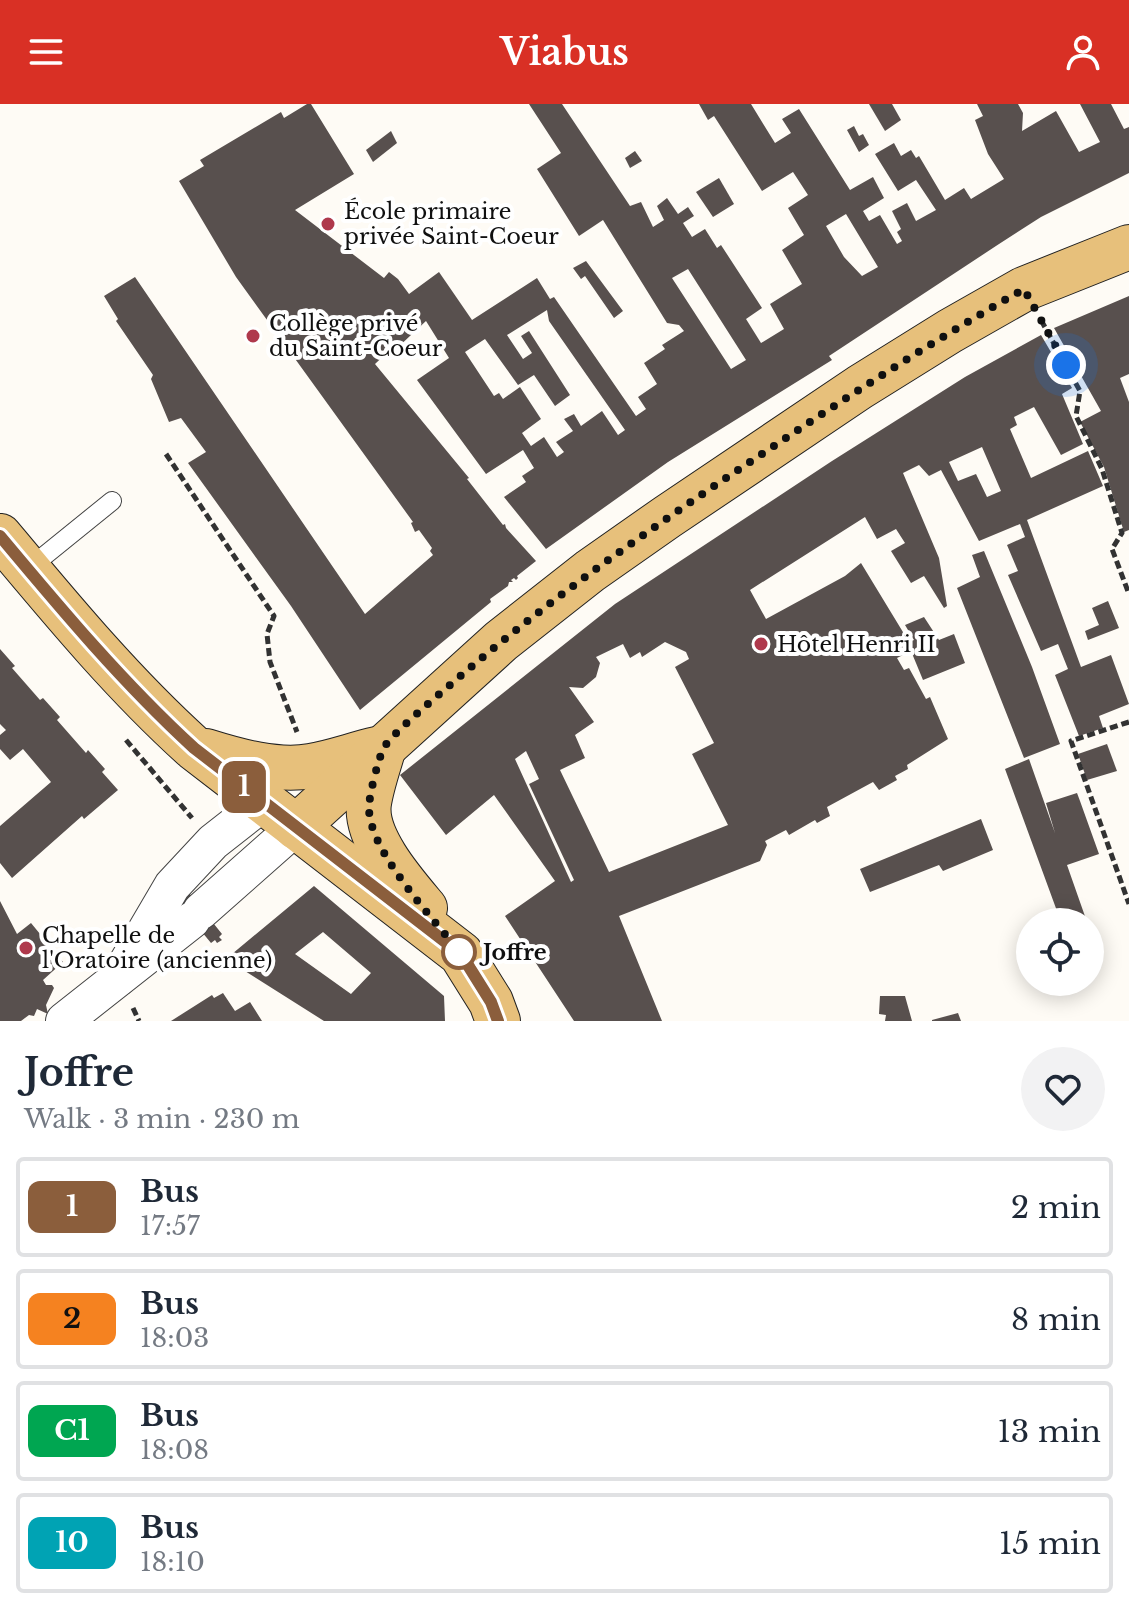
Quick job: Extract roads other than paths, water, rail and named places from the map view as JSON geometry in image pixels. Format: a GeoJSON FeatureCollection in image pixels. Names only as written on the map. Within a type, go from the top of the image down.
{"type":"FeatureCollection","features":[{"type":"Feature","properties":{"kind":"main road"},"geometry":{"type":"LineString","coordinates":[[280,814],[384,747],[501,641],[590,571],[860,387],[1024,289],[1129,247]]}},
{"type":"Feature","properties":{"kind":"main road"},"geometry":{"type":"LineString","coordinates":[[0,536],[130,686],[194,748],[461,954]]}},
{"type":"Feature","properties":{"kind":"main road"},"geometry":{"type":"LineString","coordinates":[[194,748],[238,760],[277,766],[309,766],[384,747]]}},
{"type":"Feature","properties":{"kind":"main road"},"geometry":{"type":"LineString","coordinates":[[384,747],[369,806],[371,825],[397,873],[461,954],[491,1002],[498,1021]]}},
{"type":"Feature","properties":{"kind":"main road"},"geometry":{"type":"LineString","coordinates":[[280,814],[309,766]]}},
{"type":"Feature","properties":{"kind":"street"},"geometry":{"type":"LineString","coordinates":[[64,1021],[197,916],[280,814]]}},
{"type":"Feature","properties":{"kind":"street"},"geometry":{"type":"LineString","coordinates":[[118,978],[172,886],[213,842],[280,814]]}},
{"type":"Feature","properties":{"kind":"lane"},"geometry":{"type":"LineString","coordinates":[[28,569],[112,501]]}},
{"type":"Feature","properties":{"kind":"place","name":"École primaire privée Saint-Coeur"},"geometry":{"type":"Point","coordinates":[328,224]}},
{"type":"Feature","properties":{"kind":"place","name":"Collège privé du Saint-Coeur"},"geometry":{"type":"Point","coordinates":[253,336]}},
{"type":"Feature","properties":{"kind":"place","name":"Hôtel Henri II"},"geometry":{"type":"Point","coordinates":[761,644]}},
{"type":"Feature","properties":{"kind":"place","name":"Chapelle de l'Oratoire (ancienne)"},"geometry":{"type":"Point","coordinates":[26,948]}},
{"type":"Feature","properties":{"kind":"place","name":"Joffre"},"geometry":{"type":"Point","coordinates":[459,952]}}]}
